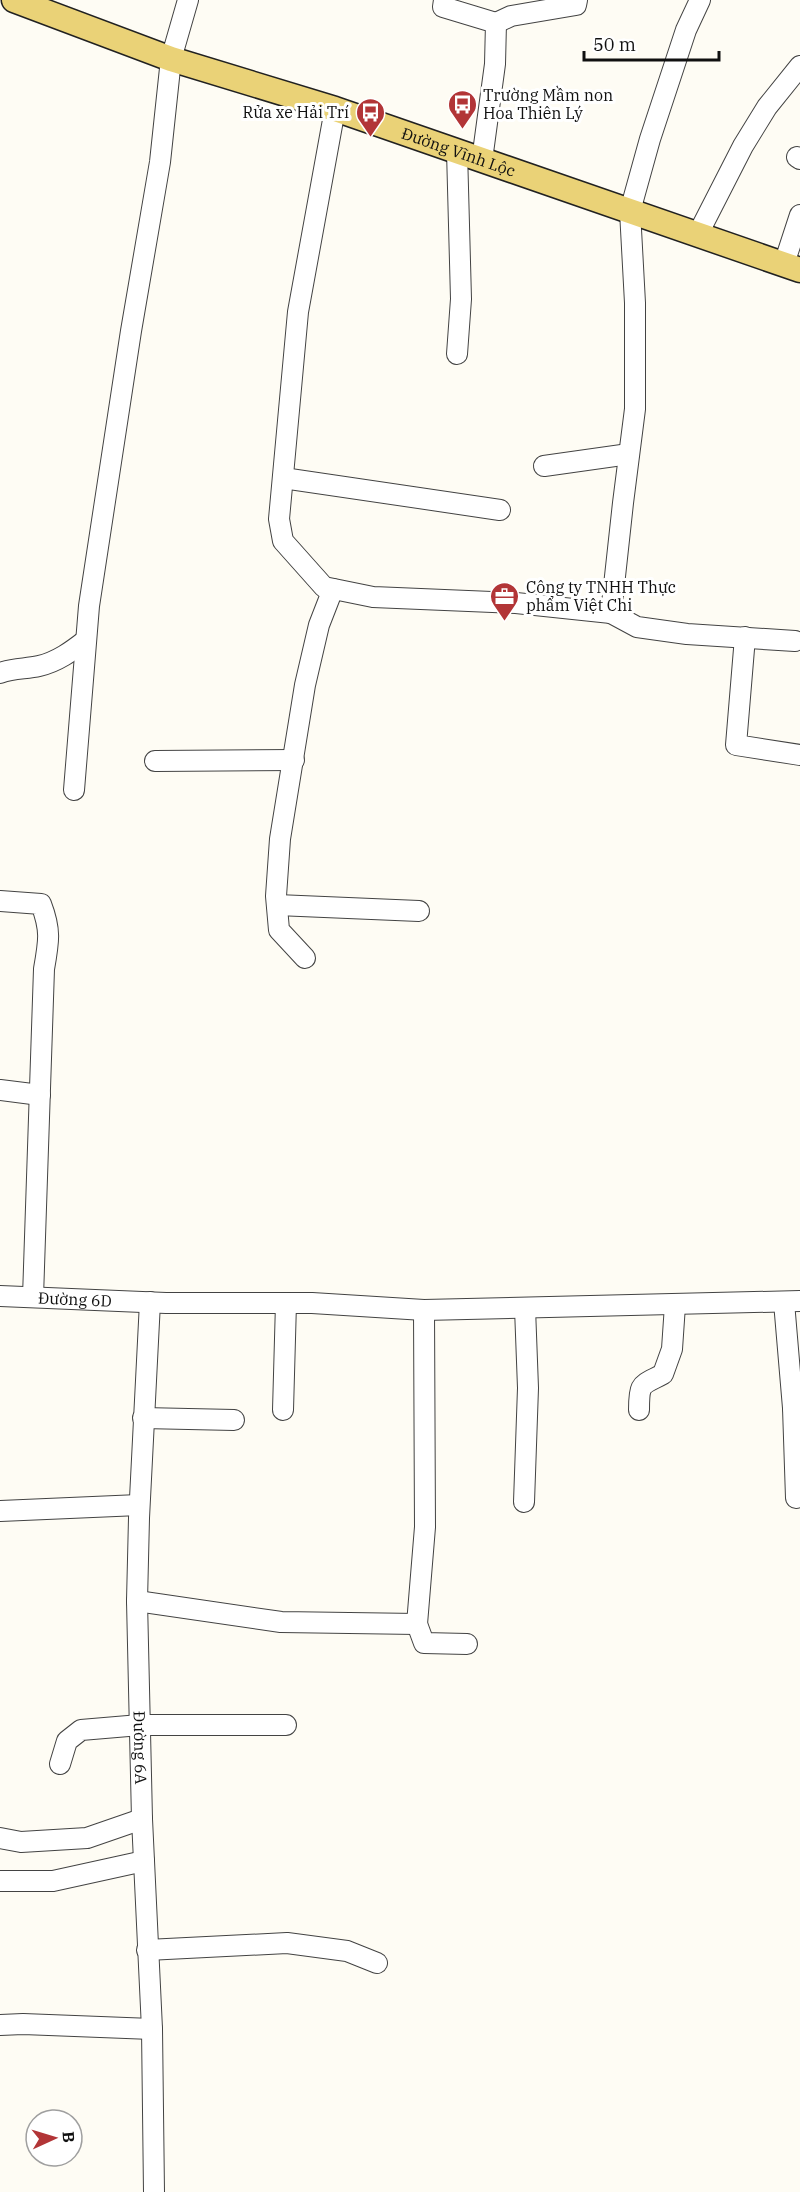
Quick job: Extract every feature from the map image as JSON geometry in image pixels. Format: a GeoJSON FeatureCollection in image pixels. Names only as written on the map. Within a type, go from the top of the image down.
{"type":"FeatureCollection","features":[{"type":"Feature","properties":{"kind":"main road","name":"Đường Vĩnh Lộc"},"geometry":{"type":"LineString","coordinates":[[14,0],[171,59],[335,109],[792,267]]}},
{"type":"Feature","properties":{"kind":"street"},"geometry":{"type":"LineString","coordinates":[[74,790],[89,606],[131,331],[160,162],[171,59],[188,0]]}},
{"type":"Feature","properties":{"kind":"street"},"geometry":{"type":"LineString","coordinates":[[444,0],[443,7],[496,23],[511,16],[576,5],[577,0]]}},
{"type":"Feature","properties":{"kind":"street"},"geometry":{"type":"LineString","coordinates":[[611,613],[636,409],[636,303],[630,211],[653,128],[686,30],[700,0]]}},
{"type":"Feature","properties":{"kind":"street"},"geometry":{"type":"LineString","coordinates":[[482,160],[495,64],[496,23]]}},
{"type":"Feature","properties":{"kind":"street"},"geometry":{"type":"LineString","coordinates":[[698,234],[743,146],[768,107],[800,66]]}},
{"type":"Feature","properties":{"kind":"street"},"geometry":{"type":"LineString","coordinates":[[335,109],[298,312],[279,519],[283,541],[324,587],[373,597],[516,603],[611,613],[637,627],[687,634],[795,641]]}},
{"type":"Feature","properties":{"kind":"street"},"geometry":{"type":"LineString","coordinates":[[457,354],[461,299],[458,151]]}},
{"type":"Feature","properties":{"kind":"street"},"geometry":{"type":"LineString","coordinates":[[792,267],[800,215]]}},
{"type":"Feature","properties":{"kind":"street"},"geometry":{"type":"LineString","coordinates":[[544,466],[629,454]]}},
{"type":"Feature","properties":{"kind":"street"},"geometry":{"type":"LineString","coordinates":[[283,478],[500,510]]}},
{"type":"Feature","properties":{"kind":"street"},"geometry":{"type":"LineString","coordinates":[[305,958],[279,930],[277,905],[280,839],[305,685],[319,625],[333,589]]}},
{"type":"Feature","properties":{"kind":"street"},"geometry":{"type":"LineString","coordinates":[[745,637],[736,745],[800,755]]}},
{"type":"Feature","properties":{"kind":"street"},"geometry":{"type":"LineString","coordinates":[[0,673],[12,668],[38,666],[64,657],[86,640]]}},
{"type":"Feature","properties":{"kind":"street"},"geometry":{"type":"LineString","coordinates":[[155,760],[294,760]]}},
{"type":"Feature","properties":{"kind":"street"},"geometry":{"type":"LineString","coordinates":[[0,901],[41,904],[49,925],[44,969],[33,1297]]}},
{"type":"Feature","properties":{"kind":"street"},"geometry":{"type":"LineString","coordinates":[[277,905],[419,911]]}},
{"type":"Feature","properties":{"kind":"street"},"geometry":{"type":"LineString","coordinates":[[0,1090],[40,1095]]}},
{"type":"Feature","properties":{"kind":"street","name":"Đường 6D"},"geometry":{"type":"LineString","coordinates":[[0,1296],[150,1302],[286,1303],[424,1310],[792,1302]]}},
{"type":"Feature","properties":{"kind":"street","name":"Đường 6A"},"geometry":{"type":"LineString","coordinates":[[150,1302],[139,1505],[137,1601],[142,1819],[152,2029],[154,2192]]}},
{"type":"Feature","properties":{"kind":"street"},"geometry":{"type":"LineString","coordinates":[[792,1302],[797,1408],[796,1498]]}},
{"type":"Feature","properties":{"kind":"street"},"geometry":{"type":"LineString","coordinates":[[283,1410],[286,1303]]}},
{"type":"Feature","properties":{"kind":"street"},"geometry":{"type":"LineString","coordinates":[[639,1410],[642,1386],[646,1381],[663,1374],[672,1349],[675,1305]]}},
{"type":"Feature","properties":{"kind":"street"},"geometry":{"type":"LineString","coordinates":[[524,1502],[528,1388],[525,1308]]}},
{"type":"Feature","properties":{"kind":"street"},"geometry":{"type":"LineString","coordinates":[[424,1310],[425,1527],[417,1624],[424,1642],[466,1644]]}},
{"type":"Feature","properties":{"kind":"street"},"geometry":{"type":"LineString","coordinates":[[143,1418],[234,1420]]}},
{"type":"Feature","properties":{"kind":"street"},"geometry":{"type":"LineString","coordinates":[[0,1511],[139,1505]]}},
{"type":"Feature","properties":{"kind":"street"},"geometry":{"type":"LineString","coordinates":[[137,1601],[281,1622],[417,1624]]}},
{"type":"Feature","properties":{"kind":"street"},"geometry":{"type":"LineString","coordinates":[[60,1764],[68,1740],[81,1730],[140,1725],[286,1725]]}},
{"type":"Feature","properties":{"kind":"street"},"geometry":{"type":"LineString","coordinates":[[0,1838],[21,1842],[87,1838],[142,1819]]}},
{"type":"Feature","properties":{"kind":"street"},"geometry":{"type":"LineString","coordinates":[[0,1881],[53,1881],[144,1861]]}},
{"type":"Feature","properties":{"kind":"street"},"geometry":{"type":"LineString","coordinates":[[147,1950],[287,1942],[347,1951],[377,1963]]}},
{"type":"Feature","properties":{"kind":"street"},"geometry":{"type":"LineString","coordinates":[[0,2025],[152,2029]]}},
{"type":"Feature","properties":{"kind":"place","name":"Trường Mầm non Hoa Thiên Lý"},"geometry":{"type":"Point","coordinates":[462,130]}},
{"type":"Feature","properties":{"kind":"place","name":"Rửa xe Hải Trí"},"geometry":{"type":"Point","coordinates":[370,138]}},
{"type":"Feature","properties":{"kind":"place","name":"Công ty TNHH Thực phẩm Việt Chi"},"geometry":{"type":"Point","coordinates":[505,622]}}]}
